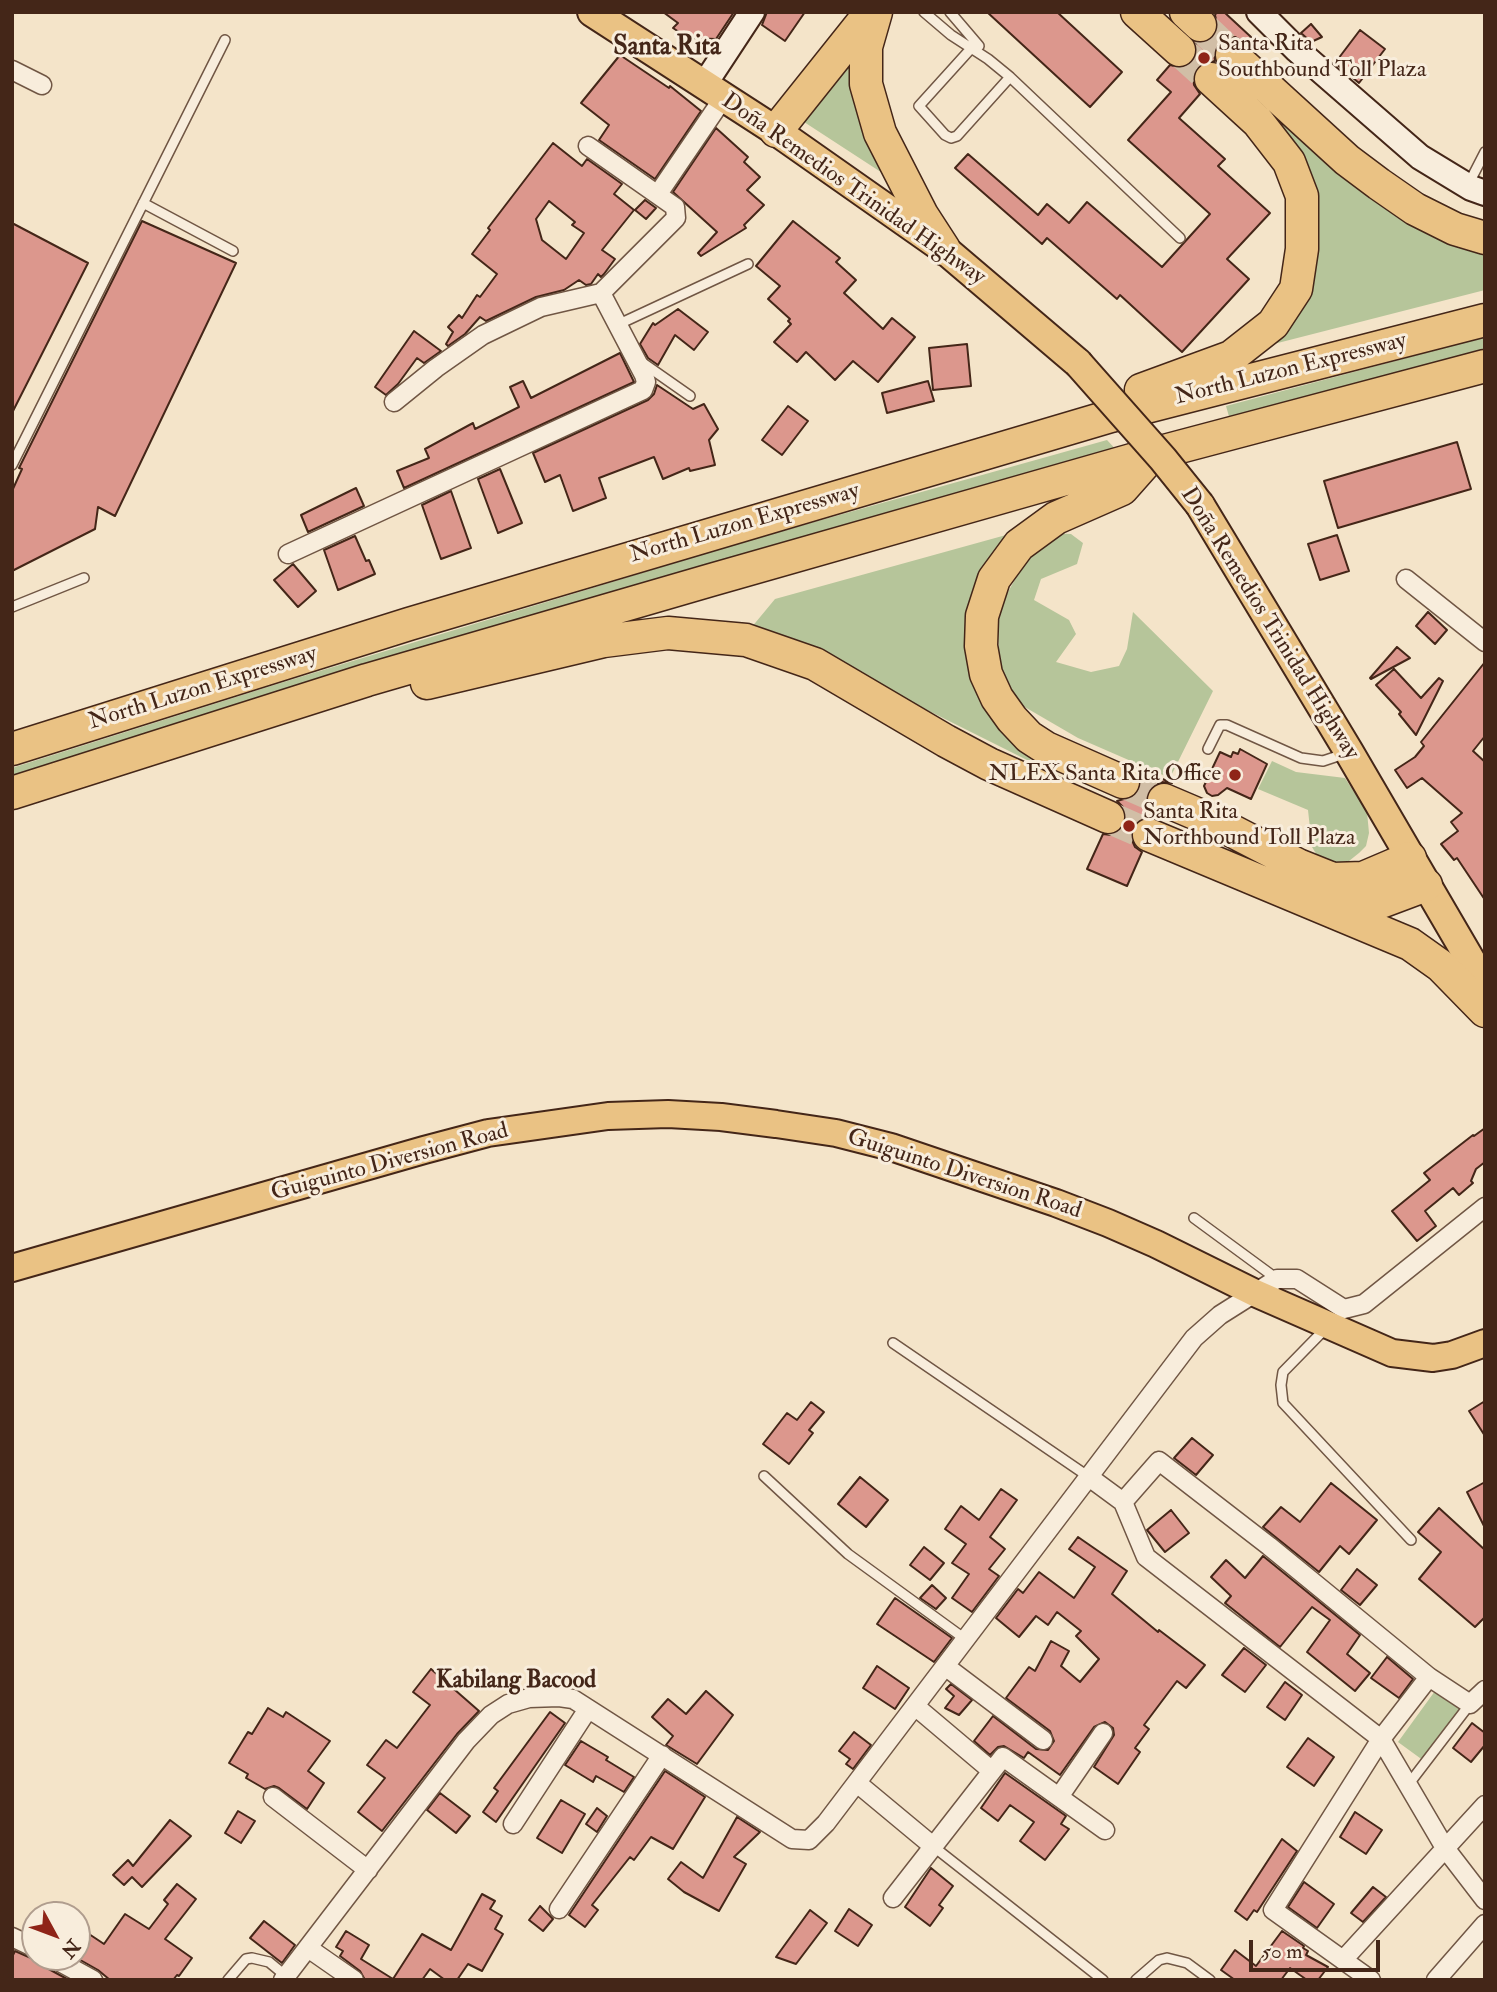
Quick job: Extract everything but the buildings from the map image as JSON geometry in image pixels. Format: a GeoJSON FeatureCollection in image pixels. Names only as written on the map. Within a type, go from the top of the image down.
{"type":"FeatureCollection","features":[{"type":"Feature","properties":{"kind":"highway","name":"Doña Remedios Trinidad Highway"},"geometry":{"type":"LineString","coordinates":[[593,12],[769,127],[944,249],[1078,363],[1146,438],[1200,505],[1485,985]]}},
{"type":"Feature","properties":{"kind":"highway"},"geometry":{"type":"LineString","coordinates":[[769,127],[845,12]]}},
{"type":"Feature","properties":{"kind":"highway"},"geometry":{"type":"LineString","coordinates":[[769,127],[874,12]]}},
{"type":"Feature","properties":{"kind":"highway"},"geometry":{"type":"LineString","coordinates":[[874,12],[866,47],[866,84],[880,133],[922,215],[944,249]]}},
{"type":"Feature","properties":{"kind":"highway"},"geometry":{"type":"LineString","coordinates":[[1137,12],[1179,50]]}},
{"type":"Feature","properties":{"kind":"highway"},"geometry":{"type":"LineString","coordinates":[[1232,55],[1347,160],[1379,184],[1415,209],[1455,229],[1485,238]]}},
{"type":"Feature","properties":{"kind":"highway"},"geometry":{"type":"LineString","coordinates":[[1111,416],[1138,391],[1231,357],[1273,324],[1296,289],[1301,249],[1302,197],[1289,162],[1258,122],[1210,79]]}},
{"type":"Feature","properties":{"kind":"highway","name":"North Luzon Expressway"},"geometry":{"type":"LineString","coordinates":[[12,749],[409,624],[1111,416],[1485,320]]}},
{"type":"Feature","properties":{"kind":"highway","name":"North Luzon Expressway"},"geometry":{"type":"LineString","coordinates":[[12,793],[367,680],[1153,454],[1485,366]]}},
{"type":"Feature","properties":{"kind":"highway"},"geometry":{"type":"LineString","coordinates":[[1123,782],[1046,748],[1029,737],[1012,719],[986,674],[981,646],[982,617],[994,579],[1009,555],[1019,545],[1056,518],[1122,489],[1153,454]]}},
{"type":"Feature","properties":{"kind":"highway"},"geometry":{"type":"LineString","coordinates":[[367,680],[411,687],[604,641],[668,633],[746,640],[815,664],[989,764],[1108,817]]}},
{"type":"Feature","properties":{"kind":"highway"},"geometry":{"type":"LineString","coordinates":[[1164,800],[1211,820],[1298,865],[1333,879],[1363,878],[1410,858]]}},
{"type":"Feature","properties":{"kind":"highway"},"geometry":{"type":"LineString","coordinates":[[1149,835],[1320,905],[1421,951],[1441,966],[1485,1012]]}},
{"type":"Feature","properties":{"kind":"highway"},"geometry":{"type":"LineString","coordinates":[[1320,905],[1378,903],[1426,885]]}},
{"type":"Feature","properties":{"kind":"main road"},"geometry":{"type":"LineString","coordinates":[[714,91],[752,12]]}},
{"type":"Feature","properties":{"kind":"main road"},"geometry":{"type":"LineString","coordinates":[[1259,12],[1297,50],[1420,157],[1476,189]]}},
{"type":"Feature","properties":{"kind":"main road","name":"Guiguinto Diversion Road"},"geometry":{"type":"LineString","coordinates":[[12,1268],[488,1133],[608,1116],[668,1114],[720,1117],[836,1133],[891,1147],[1108,1223],[1371,1346],[1411,1357],[1433,1359],[1485,1343]]}},
{"type":"Feature","properties":{"kind":"street"},"geometry":{"type":"LineString","coordinates":[[12,69],[42,85]]}},
{"type":"Feature","properties":{"kind":"street"},"geometry":{"type":"LineString","coordinates":[[658,194],[714,91]]}},
{"type":"Feature","properties":{"kind":"street"},"geometry":{"type":"LineString","coordinates":[[394,402],[483,335],[541,307],[601,293],[676,218],[675,207],[588,146]]}},
{"type":"Feature","properties":{"kind":"street"},"geometry":{"type":"LineString","coordinates":[[288,554],[643,390],[646,382],[644,375],[601,293]]}},
{"type":"Feature","properties":{"kind":"street"},"geometry":{"type":"LineString","coordinates":[[1406,579],[1485,642]]}},
{"type":"Feature","properties":{"kind":"street"},"geometry":{"type":"LineString","coordinates":[[285,1978],[466,1741],[492,1715],[508,1704],[529,1698],[559,1696],[572,1699],[792,1839],[809,1840],[826,1823],[1194,1338],[1220,1315],[1277,1279],[1297,1279],[1344,1309],[1364,1304],[1485,1207]]}},
{"type":"Feature","properties":{"kind":"street"},"geometry":{"type":"LineString","coordinates":[[1123,1502],[1159,1461],[1269,1545],[1429,1677],[1470,1704],[1485,1690]]}},
{"type":"Feature","properties":{"kind":"street"},"geometry":{"type":"LineString","coordinates":[[1089,1477],[1123,1502],[1146,1557],[1381,1739],[1445,1849],[1485,1900]]}},
{"type":"Feature","properties":{"kind":"street"},"geometry":{"type":"LineString","coordinates":[[945,1666],[1043,1740]]}},
{"type":"Feature","properties":{"kind":"street"},"geometry":{"type":"LineString","coordinates":[[1371,1980],[1273,1910],[1381,1739],[1429,1677]]}},
{"type":"Feature","properties":{"kind":"street"},"geometry":{"type":"LineString","coordinates":[[915,1706],[992,1772]]}},
{"type":"Feature","properties":{"kind":"street"},"geometry":{"type":"LineString","coordinates":[[513,1824],[589,1709]]}},
{"type":"Feature","properties":{"kind":"street"},"geometry":{"type":"LineString","coordinates":[[1059,1797],[1103,1733]]}},
{"type":"Feature","properties":{"kind":"street"},"geometry":{"type":"LineString","coordinates":[[559,1909],[662,1755]]}},
{"type":"Feature","properties":{"kind":"street"},"geometry":{"type":"LineString","coordinates":[[893,1898],[1003,1757],[1105,1830]]}},
{"type":"Feature","properties":{"kind":"street"},"geometry":{"type":"LineString","coordinates":[[856,1783],[934,1847]]}},
{"type":"Feature","properties":{"kind":"street"},"geometry":{"type":"LineString","coordinates":[[273,1797],[368,1870]]}},
{"type":"Feature","properties":{"kind":"street"},"geometry":{"type":"LineString","coordinates":[[1343,1960],[1485,1805]]}},
{"type":"Feature","properties":{"kind":"street"},"geometry":{"type":"LineString","coordinates":[[1436,1980],[1485,1924]]}},
{"type":"Feature","properties":{"kind":"street"},"geometry":{"type":"LineString","coordinates":[[309,1948],[354,1980]]}},
{"type":"Feature","properties":{"kind":"street"},"geometry":{"type":"LineString","coordinates":[[77,1971],[93,1980]]}},
{"type":"Feature","properties":{"kind":"lane"},"geometry":{"type":"LineString","coordinates":[[923,12],[951,35],[974,46]]}},
{"type":"Feature","properties":{"kind":"lane"},"geometry":{"type":"LineString","coordinates":[[950,12],[974,46],[1180,238]]}},
{"type":"Feature","properties":{"kind":"lane"},"geometry":{"type":"LineString","coordinates":[[12,465],[225,40]]}},
{"type":"Feature","properties":{"kind":"lane"},"geometry":{"type":"LineString","coordinates":[[974,46],[919,106],[945,135],[951,138],[957,136],[1010,77]]}},
{"type":"Feature","properties":{"kind":"lane"},"geometry":{"type":"LineString","coordinates":[[1476,189],[1485,152]]}},
{"type":"Feature","properties":{"kind":"lane"},"geometry":{"type":"LineString","coordinates":[[143,203],[233,250]]}},
{"type":"Feature","properties":{"kind":"lane"},"geometry":{"type":"LineString","coordinates":[[617,325],[748,264]]}},
{"type":"Feature","properties":{"kind":"lane"},"geometry":{"type":"LineString","coordinates":[[633,356],[690,396]]}},
{"type":"Feature","properties":{"kind":"lane"},"geometry":{"type":"LineString","coordinates":[[12,607],[84,578]]}},
{"type":"Feature","properties":{"kind":"lane"},"geometry":{"type":"LineString","coordinates":[[1208,750],[1220,725],[1227,725],[1301,758],[1323,761],[1349,752]]}},
{"type":"Feature","properties":{"kind":"lane"},"geometry":{"type":"LineString","coordinates":[[1194,1218],[1277,1279]]}},
{"type":"Feature","properties":{"kind":"lane"},"geometry":{"type":"LineString","coordinates":[[1344,1309],[1283,1372],[1283,1403],[1411,1540]]}},
{"type":"Feature","properties":{"kind":"lane"},"geometry":{"type":"LineString","coordinates":[[893,1343],[1089,1477]]}},
{"type":"Feature","properties":{"kind":"lane"},"geometry":{"type":"LineString","coordinates":[[764,1476],[848,1554],[965,1639]]}},
{"type":"Feature","properties":{"kind":"lane"},"geometry":{"type":"LineString","coordinates":[[1408,1785],[1470,1704]]}},
{"type":"Feature","properties":{"kind":"lane"},"geometry":{"type":"LineString","coordinates":[[934,1847],[1103,1980]]}},
{"type":"Feature","properties":{"kind":"lane"},"geometry":{"type":"LineString","coordinates":[[228,1980],[246,1959],[253,1958],[269,1962],[285,1978]]}},
{"type":"Feature","properties":{"kind":"lane"},"geometry":{"type":"LineString","coordinates":[[1136,1980],[1159,1960],[1167,1958],[1187,1963],[1210,1980]]}},
{"type":"Feature","properties":{"kind":"green space"},"geometry":{"type":"Polygon","coordinates":[[[859,43],[890,178],[801,120],[859,43]]]}},
{"type":"Feature","properties":{"kind":"green space"},"geometry":{"type":"Polygon","coordinates":[[[1269,112],[1377,193],[1485,245],[1485,290],[1266,346],[1308,276],[1269,112]]]}},
{"type":"Feature","properties":{"kind":"green space"},"geometry":{"type":"Polygon","coordinates":[[[1485,337],[1485,356],[1230,420],[1226,406],[1485,337]]]}},
{"type":"Feature","properties":{"kind":"green space"},"geometry":{"type":"Polygon","coordinates":[[[1107,440],[1120,454],[12,789],[12,768],[750,540],[1107,440]]]}},
{"type":"Feature","properties":{"kind":"green space"},"geometry":{"type":"Polygon","coordinates":[[[1051,533],[1071,534],[1083,543],[1077,564],[1041,579],[1034,600],[1069,620],[1076,634],[1056,662],[1091,672],[1119,666],[1127,649],[1133,612],[1213,691],[1170,778],[1078,738],[1023,706],[999,673],[998,610],[1028,556],[1051,533]]]}},
{"type":"Feature","properties":{"kind":"green space"},"geometry":{"type":"Polygon","coordinates":[[[1006,535],[993,560],[969,667],[987,712],[1003,734],[1032,758],[1029,761],[751,628],[775,599],[1006,535]]]}},
{"type":"Feature","properties":{"kind":"green space"},"geometry":{"type":"Polygon","coordinates":[[[1272,761],[1296,772],[1345,778],[1367,812],[1369,833],[1366,846],[1349,861],[1334,865],[1318,857],[1312,847],[1308,810],[1258,789],[1272,761]]]}},
{"type":"Feature","properties":{"kind":"green space"},"geometry":{"type":"Polygon","coordinates":[[[1435,1691],[1461,1710],[1424,1761],[1398,1742],[1435,1691]]]}},
{"type":"Feature","properties":{"kind":"tunnel"},"geometry":{"type":"LineString","coordinates":[[1200,25],[1232,55]]}},
{"type":"Feature","properties":{"kind":"tunnel"},"geometry":{"type":"LineString","coordinates":[[1179,50],[1211,79]]}},
{"type":"Feature","properties":{"kind":"tunnel"},"geometry":{"type":"LineString","coordinates":[[1123,782],[1164,800]]}},
{"type":"Feature","properties":{"kind":"tunnel"},"geometry":{"type":"LineString","coordinates":[[1108,817],[1149,835]]}},
{"type":"Feature","properties":{"kind":"place","name":"Santa Rita Southbound Toll Plaza"},"geometry":{"type":"Point","coordinates":[1204,58]}},
{"type":"Feature","properties":{"kind":"place","name":"NLEX Santa Rita Office"},"geometry":{"type":"Point","coordinates":[1235,775]}},
{"type":"Feature","properties":{"kind":"place","name":"Santa Rita Northbound Toll Plaza"},"geometry":{"type":"Point","coordinates":[1129,826]}},
{"type":"Feature","properties":{"kind":"district","name":"Santa Rita"},"geometry":{"type":"Point","coordinates":[667,48]}},
{"type":"Feature","properties":{"kind":"district","name":"Kabilang Bacood"},"geometry":{"type":"Point","coordinates":[516,1682]}}]}
